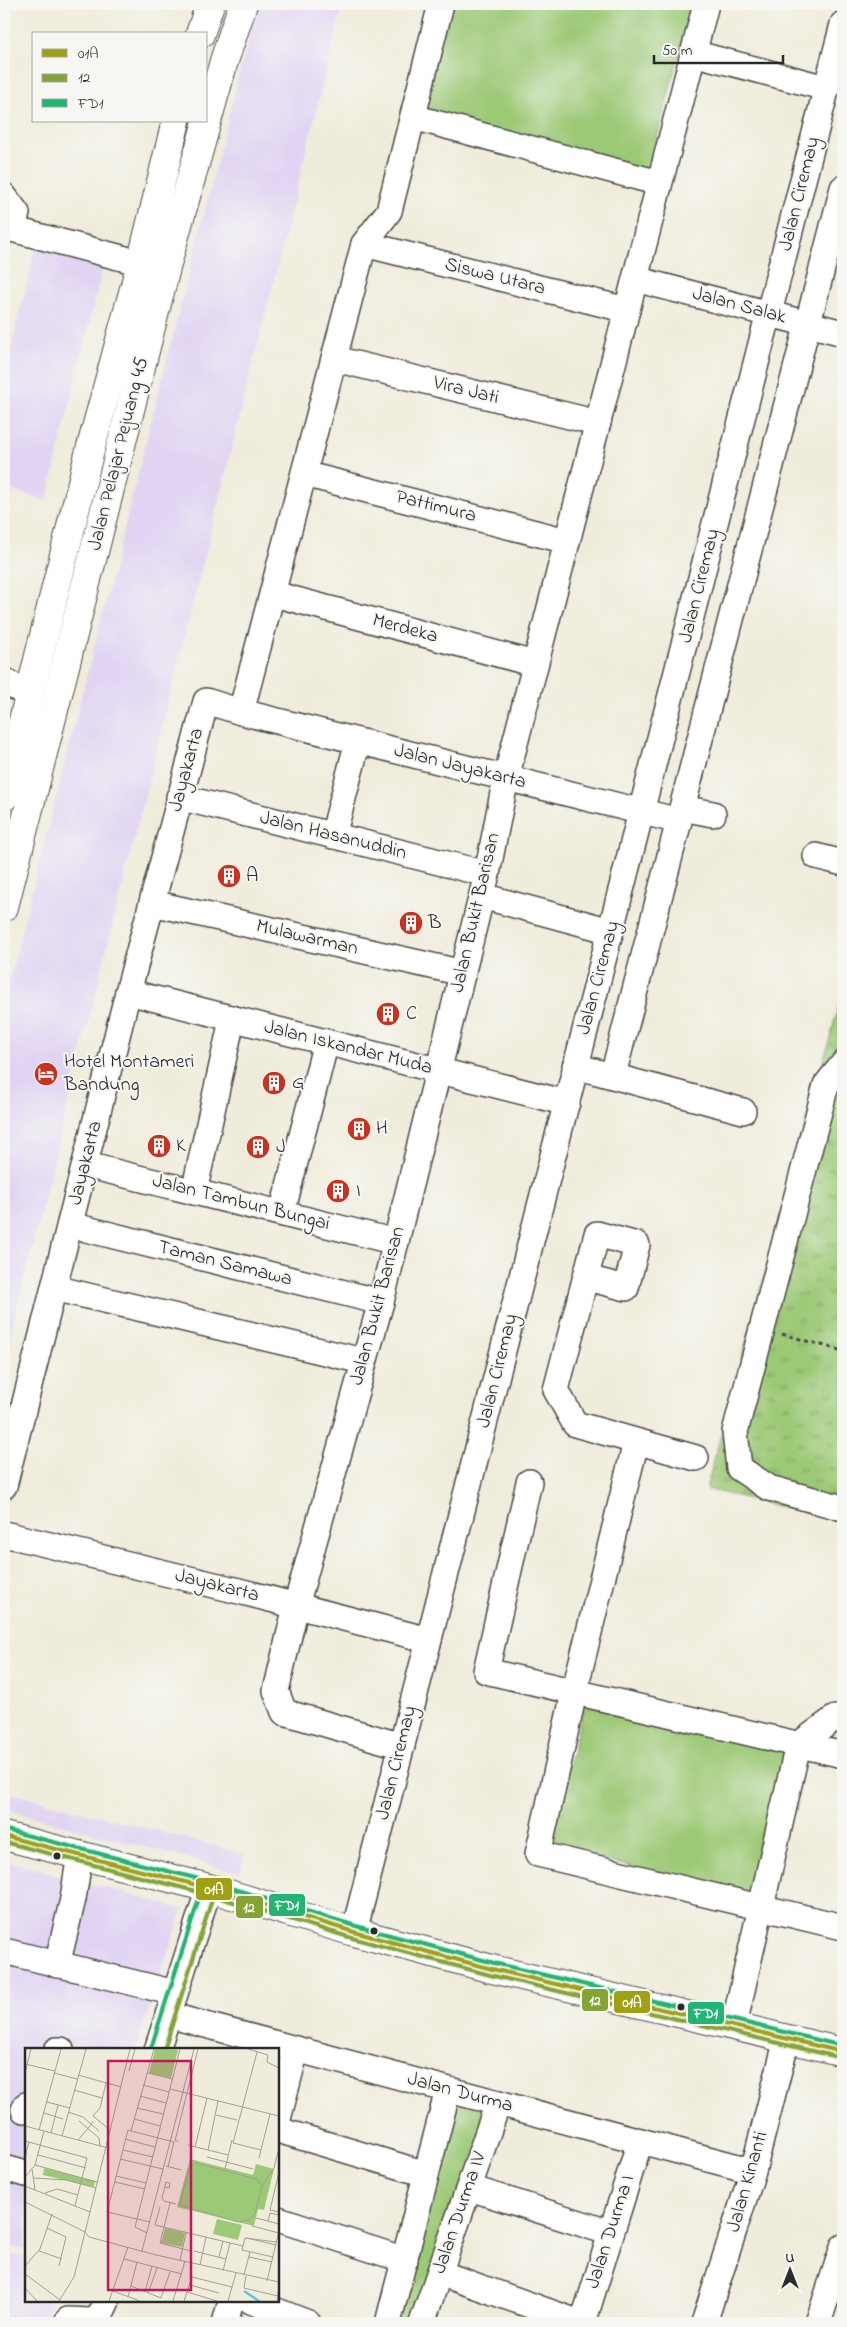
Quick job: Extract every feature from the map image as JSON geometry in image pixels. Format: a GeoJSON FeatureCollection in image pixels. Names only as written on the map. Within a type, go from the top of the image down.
{"type":"FeatureCollection","features":[{"type":"Feature","properties":{"kind":"main road"},"geometry":{"type":"LineString","coordinates":[[198,32],[202,4]]}},
{"type":"Feature","properties":{"kind":"main road"},"geometry":{"type":"LineString","coordinates":[[199,32],[210,4]]}},
{"type":"Feature","properties":{"kind":"main road"},"geometry":{"type":"LineString","coordinates":[[224,61],[233,4]]}},
{"type":"Feature","properties":{"kind":"main road","name":"Jalan Pelajar Pejuang 45"},"geometry":{"type":"LineString","coordinates":[[208,118],[242,4]]}},
{"type":"Feature","properties":{"kind":"main road","name":"Jalan Pelajar Pejuang 45"},"geometry":{"type":"LineString","coordinates":[[4,797],[88,458],[141,263],[176,122]]}},
{"type":"Feature","properties":{"kind":"main road","name":"Jalan Pelajar Pejuang 45"},"geometry":{"type":"LineString","coordinates":[[5,893],[167,264],[207,122]]}},
{"type":"Feature","properties":{"kind":"main road"},"geometry":{"type":"LineString","coordinates":[[4,1836],[209,1888],[354,1932],[492,1969],[843,2052]]}},
{"type":"Feature","properties":{"kind":"street"},"geometry":{"type":"LineString","coordinates":[[241,712],[274,594],[364,244],[389,211],[441,4]]}},
{"type":"Feature","properties":{"kind":"street","name":"Jalan Bukit Barisan"},"geometry":{"type":"LineString","coordinates":[[402,1746],[284,1712],[276,1691],[296,1606],[381,1302],[484,885],[506,778],[706,4]]}},
{"type":"Feature","properties":{"kind":"street","name":"Jalan Ciremay"},"geometry":{"type":"LineString","coordinates":[[354,1932],[843,24]]}},
{"type":"Feature","properties":{"kind":"street"},"geometry":{"type":"LineString","coordinates":[[693,53],[826,88]]}},
{"type":"Feature","properties":{"kind":"street"},"geometry":{"type":"LineString","coordinates":[[413,117],[659,183]]}},
{"type":"Feature","properties":{"kind":"street","name":"Jalan Ciremay"},"geometry":{"type":"LineString","coordinates":[[713,814],[682,808],[843,188]]}},
{"type":"Feature","properties":{"kind":"street"},"geometry":{"type":"LineString","coordinates":[[4,196],[17,213],[8,228],[141,263]]}},
{"type":"Feature","properties":{"kind":"street","name":"Siswa Utara"},"geometry":{"type":"LineString","coordinates":[[364,244],[627,310]]}},
{"type":"Feature","properties":{"kind":"street","name":"Jalan Salak"},"geometry":{"type":"LineString","coordinates":[[635,279],[843,333]]}},
{"type":"Feature","properties":{"kind":"street","name":"Vira Jati"},"geometry":{"type":"LineString","coordinates":[[335,359],[598,423]]}},
{"type":"Feature","properties":{"kind":"street","name":"Pattimura"},"geometry":{"type":"LineString","coordinates":[[304,474],[568,541]]}},
{"type":"Feature","properties":{"kind":"street","name":"Merdeka"},"geometry":{"type":"LineString","coordinates":[[274,594],[536,664]]}},
{"type":"Feature","properties":{"kind":"street"},"geometry":{"type":"LineString","coordinates":[[4,680],[29,696]]}},
{"type":"Feature","properties":{"kind":"street","name":"Jayakarta"},"geometry":{"type":"LineString","coordinates":[[4,1486],[128,992],[206,701],[241,712]]}},
{"type":"Feature","properties":{"kind":"street","name":"Jalan Jayakarta"},"geometry":{"type":"LineString","coordinates":[[241,712],[679,821]]}},
{"type":"Feature","properties":{"kind":"street"},"geometry":{"type":"LineString","coordinates":[[333,836],[358,741]]}},
{"type":"Feature","properties":{"kind":"street","name":"Jalan Hasanuddin"},"geometry":{"type":"LineString","coordinates":[[179,797],[333,836],[484,885],[611,931]]}},
{"type":"Feature","properties":{"kind":"street","name":"Jalan Ciremay"},"geometry":{"type":"LineString","coordinates":[[613,1075],[679,821]]}},
{"type":"Feature","properties":{"kind":"street"},"geometry":{"type":"LineString","coordinates":[[816,856],[843,863]]}},
{"type":"Feature","properties":{"kind":"street","name":"Mulawarman"},"geometry":{"type":"LineString","coordinates":[[152,903],[463,973]]}},
{"type":"Feature","properties":{"kind":"street","name":"Jalan Iskandar Muda"},"geometry":{"type":"LineString","coordinates":[[128,992],[232,1020],[567,1103]]}},
{"type":"Feature","properties":{"kind":"street"},"geometry":{"type":"LineString","coordinates":[[194,1192],[232,1020]]}},
{"type":"Feature","properties":{"kind":"street"},"geometry":{"type":"LineString","coordinates":[[282,1213],[326,1042]]}},
{"type":"Feature","properties":{"kind":"street"},"geometry":{"type":"LineString","coordinates":[[843,1064],[826,1085],[735,1432],[739,1468],[769,1488],[843,1508]]}},
{"type":"Feature","properties":{"kind":"street"},"geometry":{"type":"LineString","coordinates":[[576,1066],[743,1111]]}},
{"type":"Feature","properties":{"kind":"street","name":"Jalan Tambun Bungai"},"geometry":{"type":"LineString","coordinates":[[86,1165],[396,1242]]}},
{"type":"Feature","properties":{"kind":"street","name":"Taman Samawa"},"geometry":{"type":"LineString","coordinates":[[70,1225],[381,1302]]}},
{"type":"Feature","properties":{"kind":"street"},"geometry":{"type":"LineString","coordinates":[[587,1278],[556,1390],[576,1424],[696,1458]]}},
{"type":"Feature","properties":{"kind":"street"},"geometry":{"type":"LineString","coordinates":[[54,1288],[363,1361]]}},
{"type":"Feature","properties":{"kind":"street"},"geometry":{"type":"LineString","coordinates":[[636,1442],[574,1693],[538,1854],[843,1927]]}},
{"type":"Feature","properties":{"kind":"street"},"geometry":{"type":"LineString","coordinates":[[530,1482],[486,1671],[843,1755]]}},
{"type":"Feature","properties":{"kind":"street","name":"Jayakarta"},"geometry":{"type":"LineString","coordinates":[[4,1534],[429,1640]]}},
{"type":"Feature","properties":{"kind":"street"},"geometry":{"type":"LineString","coordinates":[[734,2025],[798,1745],[835,1718],[843,1720]]}},
{"type":"Feature","properties":{"kind":"street"},"geometry":{"type":"LineString","coordinates":[[57,1965],[73,1899],[80,1854]]}},
{"type":"Feature","properties":{"kind":"street"},"geometry":{"type":"LineString","coordinates":[[158,2048],[209,1888]]}},
{"type":"Feature","properties":{"kind":"street","name":"Jalan Durma"},"geometry":{"type":"LineString","coordinates":[[4,1951],[57,1965],[172,2004],[296,2050],[753,2171]]}},
{"type":"Feature","properties":{"kind":"street","name":"Jalan Kinanti"},"geometry":{"type":"LineString","coordinates":[[704,2323],[753,2171],[787,2039]]}},
{"type":"Feature","properties":{"kind":"street"},"geometry":{"type":"LineString","coordinates":[[279,2115],[296,2050]]}},
{"type":"Feature","properties":{"kind":"street"},"geometry":{"type":"LineString","coordinates":[[388,2323],[448,2090]]}},
{"type":"Feature","properties":{"kind":"street","name":"Jalan Durma IV"},"geometry":{"type":"LineString","coordinates":[[422,2323],[498,2103]]}},
{"type":"Feature","properties":{"kind":"street"},"geometry":{"type":"LineString","coordinates":[[279,2130],[426,2174]]}},
{"type":"Feature","properties":{"kind":"street","name":"Jalan Durma I"},"geometry":{"type":"LineString","coordinates":[[582,2323],[640,2141]]}},
{"type":"Feature","properties":{"kind":"street"},"geometry":{"type":"LineString","coordinates":[[4,2168],[25,2174]]}},
{"type":"Feature","properties":{"kind":"street"},"geometry":{"type":"LineString","coordinates":[[470,2188],[611,2233]]}},
{"type":"Feature","properties":{"kind":"street"},"geometry":{"type":"LineString","coordinates":[[279,2219],[405,2260]]}},
{"type":"Feature","properties":{"kind":"street"},"geometry":{"type":"LineString","coordinates":[[818,2323],[839,2275],[843,2247]]}},
{"type":"Feature","properties":{"kind":"street"},"geometry":{"type":"LineString","coordinates":[[440,2273],[582,2323]]}},
{"type":"Feature","properties":{"kind":"street"},"geometry":{"type":"LineString","coordinates":[[70,2315],[90,2321],[99,2318],[107,2302]]}},
{"type":"Feature","properties":{"kind":"street"},"geometry":{"type":"LineString","coordinates":[[225,2323],[231,2302]]}},
{"type":"Feature","properties":{"kind":"street"},"geometry":{"type":"LineString","coordinates":[[255,2302],[308,2323]]}},
{"type":"Feature","properties":{"kind":"path"},"geometry":{"type":"LineString","coordinates":[[762,1328],[843,1351]]}},
{"type":"Feature","properties":{"kind":"shaded area"},"geometry":{"type":"Polygon","coordinates":[[[257,4],[343,4],[4,1359],[4,1001],[257,4]]]}},
{"type":"Feature","properties":{"kind":"shaded area"},"geometry":{"type":"Polygon","coordinates":[[[36,246],[104,261],[47,501],[4,488],[4,376],[36,246]]]}},
{"type":"Feature","properties":{"kind":"shaded area"},"geometry":{"type":"Polygon","coordinates":[[[4,1791],[245,1854],[240,1873],[4,1809],[4,1791]]]}},
{"type":"Feature","properties":{"kind":"shaded area"},"geometry":{"type":"Polygon","coordinates":[[[4,1860],[183,1909],[136,2048],[25,2048],[25,2250],[4,2246],[4,1860]]]}},
{"type":"Feature","properties":{"kind":"shaded area"},"geometry":{"type":"Polygon","coordinates":[[[4,2253],[25,2258],[25,2302],[52,2302],[42,2323],[4,2323],[4,2253]]]}},
{"type":"Feature","properties":{"kind":"green space"},"geometry":{"type":"Polygon","coordinates":[[[446,4],[692,4],[647,176],[424,119],[446,4]]]}},
{"type":"Feature","properties":{"kind":"green space"},"geometry":{"type":"Polygon","coordinates":[[[840,1001],[843,1001],[843,1521],[706,1489],[840,1001]]]}},
{"type":"Feature","properties":{"kind":"green space"},"geometry":{"type":"Polygon","coordinates":[[[585,1702],[791,1749],[757,1896],[548,1847],[585,1702]]]}},
{"type":"Feature","properties":{"kind":"green space"},"geometry":{"type":"Polygon","coordinates":[[[452,2097],[491,2108],[416,2323],[393,2323],[452,2097]]]}},
{"type":"Feature","properties":{"kind":"transit line","name":"FD1"},"geometry":{"type":"LineString","coordinates":[[6,1830],[211,1882],[356,1926],[494,1963],[843,2046]]}},
{"type":"Feature","properties":{"kind":"transit line","name":"01A"},"geometry":{"type":"LineString","coordinates":[[4,1836],[209,1888],[354,1932],[492,1969],[843,2052]]}},
{"type":"Feature","properties":{"kind":"transit line","name":"12"},"geometry":{"type":"LineString","coordinates":[[4,1842],[207,1894],[352,1938],[490,1975],[842,2058]]}},
{"type":"Feature","properties":{"kind":"transit line","name":"FD1"},"geometry":{"type":"LineString","coordinates":[[151,2048],[203,1886]]}},
{"type":"Feature","properties":{"kind":"transit line","name":"12"},"geometry":{"type":"LineString","coordinates":[[165,2048],[215,1890]]}},
{"type":"Feature","properties":{"kind":"place","name":"A"},"geometry":{"type":"Point","coordinates":[229,876]}},
{"type":"Feature","properties":{"kind":"place","name":"B"},"geometry":{"type":"Point","coordinates":[411,923]}},
{"type":"Feature","properties":{"kind":"place","name":"C"},"geometry":{"type":"Point","coordinates":[388,1014]}},
{"type":"Feature","properties":{"kind":"place","name":"Hotel Montameri Bandung"},"geometry":{"type":"Point","coordinates":[46,1074]}},
{"type":"Feature","properties":{"kind":"place","name":"G"},"geometry":{"type":"Point","coordinates":[274,1083]}},
{"type":"Feature","properties":{"kind":"place","name":"H"},"geometry":{"type":"Point","coordinates":[359,1129]}},
{"type":"Feature","properties":{"kind":"place","name":"K"},"geometry":{"type":"Point","coordinates":[159,1146]}},
{"type":"Feature","properties":{"kind":"place","name":"J"},"geometry":{"type":"Point","coordinates":[258,1147]}},
{"type":"Feature","properties":{"kind":"place","name":"I"},"geometry":{"type":"Point","coordinates":[338,1191]}}]}
